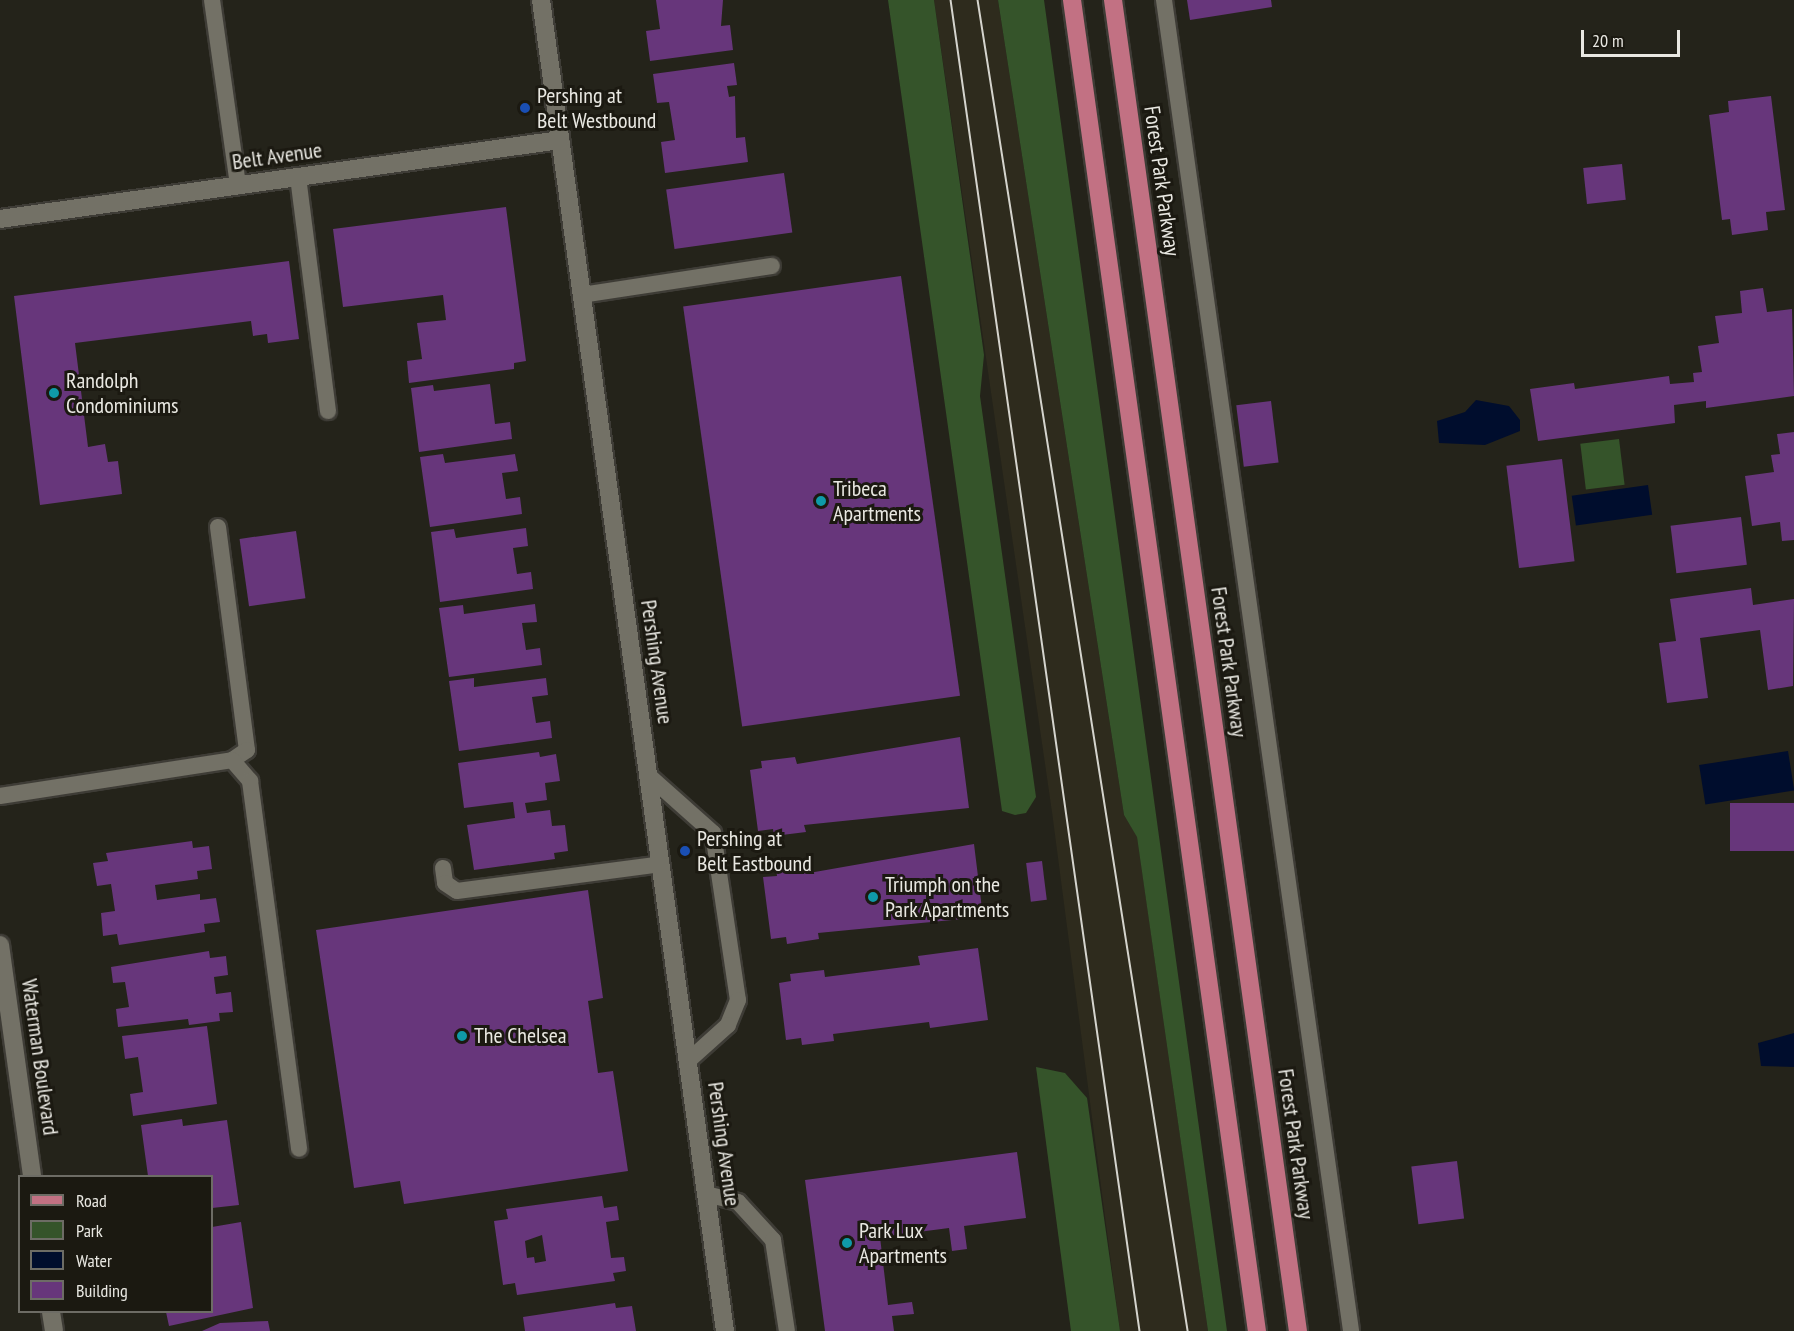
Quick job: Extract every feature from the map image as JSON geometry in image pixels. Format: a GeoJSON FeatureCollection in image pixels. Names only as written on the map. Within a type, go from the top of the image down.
{"type":"FeatureCollection","features":[{"type":"Feature","properties":{"kind":"main road"},"geometry":{"type":"LineString","coordinates":[[1072,0],[1257,1331]]}},
{"type":"Feature","properties":{"kind":"main road","name":"Forest Park Parkway"},"geometry":{"type":"LineString","coordinates":[[1113,0],[1298,1331]]}},
{"type":"Feature","properties":{"kind":"street","name":"Pershing Avenue"},"geometry":{"type":"LineString","coordinates":[[541,0],[725,1331]]}},
{"type":"Feature","properties":{"kind":"street","name":"Belt Avenue"},"geometry":{"type":"LineString","coordinates":[[0,219],[560,140]]}},
{"type":"Feature","properties":{"kind":"street","name":"Waterman Boulevard"},"geometry":{"type":"LineString","coordinates":[[0,945],[32,1175]]}},
{"type":"Feature","properties":{"kind":"street"},"geometry":{"type":"LineString","coordinates":[[51,1313],[54,1331]]}},
{"type":"Feature","properties":{"kind":"lane"},"geometry":{"type":"LineString","coordinates":[[212,0],[238,186]]}},
{"type":"Feature","properties":{"kind":"lane"},"geometry":{"type":"LineString","coordinates":[[1164,0],[1351,1331]]}},
{"type":"Feature","properties":{"kind":"lane"},"geometry":{"type":"LineString","coordinates":[[298,177],[328,411]]}},
{"type":"Feature","properties":{"kind":"lane"},"geometry":{"type":"LineString","coordinates":[[582,296],[772,266]]}},
{"type":"Feature","properties":{"kind":"lane"},"geometry":{"type":"LineString","coordinates":[[0,796],[232,760],[247,750],[218,526]]}},
{"type":"Feature","properties":{"kind":"lane"},"geometry":{"type":"LineString","coordinates":[[232,760],[250,781],[299,1149]]}},
{"type":"Feature","properties":{"kind":"lane"},"geometry":{"type":"LineString","coordinates":[[648,775],[713,833],[738,1000],[728,1024],[688,1061]]}},
{"type":"Feature","properties":{"kind":"lane"},"geometry":{"type":"LineString","coordinates":[[443,868],[445,883],[457,891],[661,864]]}},
{"type":"Feature","properties":{"kind":"lane"},"geometry":{"type":"LineString","coordinates":[[706,1194],[738,1202],[773,1240],[787,1331]]}},
{"type":"Feature","properties":{"kind":"shaded area"},"geometry":{"type":"Polygon","coordinates":[[[934,0],[998,0],[1124,815],[1137,836],[1208,1331],[1120,1331],[1052,812],[934,0]]]}},
{"type":"Feature","properties":{"kind":"green space"},"geometry":{"type":"Polygon","coordinates":[[[888,0],[934,0],[984,355],[980,396],[1036,797],[1026,813],[1015,815],[1002,811],[888,0]]]}},
{"type":"Feature","properties":{"kind":"green space"},"geometry":{"type":"Polygon","coordinates":[[[998,0],[1044,0],[1227,1331],[1208,1331],[1137,837],[1124,815],[998,0]]]}},
{"type":"Feature","properties":{"kind":"green space"},"geometry":{"type":"Polygon","coordinates":[[[1619,439],[1625,485],[1586,489],[1580,444],[1619,439]]]}},
{"type":"Feature","properties":{"kind":"green space"},"geometry":{"type":"Polygon","coordinates":[[[1036,1067],[1065,1073],[1087,1098],[1120,1331],[1071,1331],[1036,1067]]]}},
{"type":"Feature","properties":{"kind":"water"},"geometry":{"type":"Polygon","coordinates":[[[1476,400],[1509,406],[1520,420],[1520,431],[1485,445],[1439,443],[1437,421],[1465,412],[1476,400]]]}},
{"type":"Feature","properties":{"kind":"water"},"geometry":{"type":"Polygon","coordinates":[[[1648,485],[1652,515],[1576,525],[1572,496],[1648,485]]]}},
{"type":"Feature","properties":{"kind":"water"},"geometry":{"type":"Polygon","coordinates":[[[1788,751],[1794,791],[1705,805],[1699,765],[1788,751]]]}},
{"type":"Feature","properties":{"kind":"water"},"geometry":{"type":"Polygon","coordinates":[[[1794,1033],[1794,1067],[1761,1066],[1758,1043],[1794,1033]]]}},
{"type":"Feature","properties":{"kind":"building"},"geometry":{"type":"Polygon","coordinates":[[[656,0],[723,0],[721,26],[730,25],[733,50],[650,61],[646,31],[660,29],[656,0]]]}},
{"type":"Feature","properties":{"kind":"building"},"geometry":{"type":"Polygon","coordinates":[[[1187,0],[1271,0],[1272,7],[1190,20],[1187,0]]]}},
{"type":"Feature","properties":{"kind":"building"},"geometry":{"type":"Polygon","coordinates":[[[734,63],[737,85],[727,86],[729,97],[735,96],[736,138],[745,137],[748,162],[665,173],[661,142],[675,140],[669,102],[657,103],[653,74],[734,63]]]}},
{"type":"Feature","properties":{"kind":"building"},"geometry":{"type":"Polygon","coordinates":[[[1771,96],[1785,210],[1766,212],[1768,230],[1732,235],[1730,219],[1722,220],[1709,115],[1729,112],[1728,101],[1771,96]]]}},
{"type":"Feature","properties":{"kind":"building"},"geometry":{"type":"Polygon","coordinates":[[[1622,164],[1626,200],[1587,204],[1583,168],[1622,164]]]}},
{"type":"Feature","properties":{"kind":"building"},"geometry":{"type":"Polygon","coordinates":[[[784,173],[792,232],[675,249],[666,190],[784,173]]]}},
{"type":"Feature","properties":{"kind":"building"},"geometry":{"type":"Polygon","coordinates":[[[506,207],[526,361],[514,363],[514,369],[409,383],[407,361],[422,359],[417,323],[446,320],[443,295],[343,307],[333,229],[506,207]]]}},
{"type":"Feature","properties":{"kind":"building","name":"Randolph Condominiums"},"geometry":{"type":"Polygon","coordinates":[[[289,261],[299,339],[268,343],[267,334],[253,336],[251,321],[75,343],[88,447],[105,444],[108,462],[118,461],[122,494],[40,505],[14,296],[289,261]]]}},
{"type":"Feature","properties":{"kind":"building","name":"Tribeca Apartments"},"geometry":{"type":"Polygon","coordinates":[[[901,276],[960,696],[742,726],[683,307],[901,276]]]}},
{"type":"Feature","properties":{"kind":"building"},"geometry":{"type":"Polygon","coordinates":[[[1763,288],[1767,312],[1792,309],[1794,396],[1706,408],[1706,401],[1674,405],[1675,423],[1538,441],[1530,389],[1574,383],[1575,389],[1669,376],[1670,384],[1694,382],[1693,373],[1702,372],[1698,346],[1719,343],[1715,316],[1742,313],[1740,291],[1763,288]]]}},
{"type":"Feature","properties":{"kind":"building"},"geometry":{"type":"Polygon","coordinates":[[[490,384],[495,424],[510,422],[512,439],[419,452],[411,388],[433,385],[434,391],[490,384]]]}},
{"type":"Feature","properties":{"kind":"building"},"geometry":{"type":"Polygon","coordinates":[[[1271,401],[1279,463],[1244,467],[1236,405],[1271,401]]]}},
{"type":"Feature","properties":{"kind":"building"},"geometry":{"type":"Polygon","coordinates":[[[1794,432],[1794,540],[1782,541],[1780,522],[1752,526],[1745,476],[1774,472],[1771,455],[1780,454],[1777,434],[1794,432]]]}},
{"type":"Feature","properties":{"kind":"building"},"geometry":{"type":"Polygon","coordinates":[[[443,454],[445,463],[515,454],[518,471],[502,473],[506,499],[520,497],[522,514],[430,527],[420,457],[443,454]]]}},
{"type":"Feature","properties":{"kind":"building"},"geometry":{"type":"Polygon","coordinates":[[[1562,459],[1575,561],[1519,568],[1506,466],[1562,459]]]}},
{"type":"Feature","properties":{"kind":"building"},"geometry":{"type":"Polygon","coordinates":[[[1741,517],[1747,565],[1676,573],[1671,526],[1741,517]]]}},
{"type":"Feature","properties":{"kind":"building"},"geometry":{"type":"Polygon","coordinates":[[[526,528],[528,546],[513,548],[517,574],[531,572],[533,589],[440,602],[431,532],[454,529],[456,538],[526,528]]]}},
{"type":"Feature","properties":{"kind":"building"},"geometry":{"type":"Polygon","coordinates":[[[296,531],[305,598],[249,606],[240,539],[296,531]]]}},
{"type":"Feature","properties":{"kind":"building"},"geometry":{"type":"Polygon","coordinates":[[[1751,588],[1753,605],[1794,599],[1793,686],[1768,690],[1760,630],[1700,638],[1708,698],[1667,703],[1659,643],[1676,641],[1670,599],[1751,588]]]}},
{"type":"Feature","properties":{"kind":"building"},"geometry":{"type":"Polygon","coordinates":[[[535,604],[537,622],[522,623],[526,650],[540,648],[542,665],[449,677],[439,608],[463,605],[464,614],[535,604]]]}},
{"type":"Feature","properties":{"kind":"building"},"geometry":{"type":"Polygon","coordinates":[[[474,678],[474,687],[546,678],[548,695],[532,697],[536,723],[550,721],[552,738],[459,751],[449,681],[474,678]]]}},
{"type":"Feature","properties":{"kind":"building","name":"Triumph on the Park Apartments"},"geometry":{"type":"Polygon","coordinates":[[[960,737],[969,808],[804,825],[806,832],[774,836],[773,829],[758,831],[750,770],[762,768],[761,761],[795,757],[797,764],[960,737]]]}},
{"type":"Feature","properties":{"kind":"building"},"geometry":{"type":"Polygon","coordinates":[[[539,752],[540,757],[556,754],[560,781],[545,783],[547,800],[525,803],[527,813],[550,810],[552,826],[565,825],[568,851],[554,853],[555,859],[474,870],[467,825],[515,818],[513,802],[464,808],[458,763],[539,752]]]}},
{"type":"Feature","properties":{"kind":"building"},"geometry":{"type":"Polygon","coordinates":[[[1730,803],[1794,803],[1794,851],[1730,851],[1730,803]]]}},
{"type":"Feature","properties":{"kind":"building"},"geometry":{"type":"Polygon","coordinates":[[[192,841],[193,848],[209,846],[212,869],[197,871],[198,879],[155,885],[157,900],[200,894],[200,900],[216,898],[220,922],[204,924],[205,932],[119,945],[117,934],[103,936],[101,913],[115,911],[111,884],[97,886],[93,863],[108,861],[106,853],[192,841]]]}},
{"type":"Feature","properties":{"kind":"building","name":"Triumph on the Park Apartments"},"geometry":{"type":"Polygon","coordinates":[[[974,844],[983,917],[818,933],[819,939],[787,944],[786,937],[771,939],[763,877],[777,876],[776,869],[807,865],[809,873],[974,844]]]}},
{"type":"Feature","properties":{"kind":"building"},"geometry":{"type":"Polygon","coordinates":[[[1042,861],[1047,900],[1031,902],[1026,863],[1042,861]]]}},
{"type":"Feature","properties":{"kind":"building","name":"The Chelsea"},"geometry":{"type":"Polygon","coordinates":[[[588,890],[603,998],[588,1001],[598,1073],[613,1071],[628,1171],[404,1204],[400,1181],[354,1188],[316,930],[588,890]]]}},
{"type":"Feature","properties":{"kind":"building","name":"Triumph on the Park Apartments"},"geometry":{"type":"Polygon","coordinates":[[[978,948],[988,1020],[930,1028],[929,1022],[833,1034],[834,1041],[802,1045],[801,1038],[786,1040],[779,983],[791,981],[790,974],[824,970],[825,977],[920,965],[918,956],[978,948]]]}},
{"type":"Feature","properties":{"kind":"building"},"geometry":{"type":"Polygon","coordinates":[[[209,951],[210,958],[226,956],[228,975],[214,977],[216,994],[231,992],[233,1012],[219,1013],[220,1021],[189,1025],[188,1019],[118,1027],[116,1009],[129,1007],[125,982],[113,983],[111,967],[209,951]]]}},
{"type":"Feature","properties":{"kind":"building"},"geometry":{"type":"Polygon","coordinates":[[[207,1026],[217,1104],[133,1116],[130,1094],[143,1092],[138,1057],[125,1059],[122,1036],[207,1026]]]}},
{"type":"Feature","properties":{"kind":"building"},"geometry":{"type":"Polygon","coordinates":[[[182,1119],[183,1126],[227,1120],[239,1205],[213,1208],[213,1175],[148,1175],[141,1125],[182,1119]]]}},
{"type":"Feature","properties":{"kind":"building","name":"Park Lux Apartments"},"geometry":{"type":"Polygon","coordinates":[[[1017,1152],[1026,1218],[964,1226],[967,1249],[952,1251],[949,1228],[880,1237],[888,1305],[912,1302],[914,1314],[892,1316],[894,1331],[825,1331],[805,1180],[1017,1152]]]}},
{"type":"Feature","properties":{"kind":"building"},"geometry":{"type":"Polygon","coordinates":[[[1457,1161],[1464,1219],[1418,1224],[1411,1167],[1457,1161]]]}},
{"type":"Feature","properties":{"kind":"building"},"geometry":{"type":"Polygon","coordinates":[[[602,1196],[604,1208],[617,1206],[619,1220],[606,1222],[611,1258],[624,1257],[626,1271],[613,1273],[615,1281],[517,1295],[515,1283],[503,1285],[494,1221],[508,1219],[506,1209],[602,1196]],[[542,1235],[525,1241],[527,1258],[534,1257],[535,1263],[546,1261],[542,1235]]]}},
{"type":"Feature","properties":{"kind":"building"},"geometry":{"type":"Polygon","coordinates":[[[241,1222],[253,1308],[169,1326],[166,1313],[213,1313],[213,1227],[241,1222]]]}},
{"type":"Feature","properties":{"kind":"building"},"geometry":{"type":"Polygon","coordinates":[[[615,1303],[616,1308],[632,1306],[636,1331],[525,1331],[523,1317],[615,1303]]]}},
{"type":"Feature","properties":{"kind":"building"},"geometry":{"type":"Polygon","coordinates":[[[268,1321],[270,1331],[202,1331],[220,1323],[268,1321]]]}},
{"type":"Feature","properties":{"kind":"tram line"},"geometry":{"type":"LineString","coordinates":[[951,0],[1140,1331]]}},
{"type":"Feature","properties":{"kind":"tram line"},"geometry":{"type":"LineString","coordinates":[[978,0],[1188,1331]]}},
{"type":"Feature","properties":{"kind":"place","name":"Pershing at Belt Westbound"},"geometry":{"type":"Point","coordinates":[525,108]}},
{"type":"Feature","properties":{"kind":"place","name":"Randolph Condominiums"},"geometry":{"type":"Point","coordinates":[54,393]}},
{"type":"Feature","properties":{"kind":"place","name":"Tribeca Apartments"},"geometry":{"type":"Point","coordinates":[821,501]}},
{"type":"Feature","properties":{"kind":"place","name":"Pershing at Belt Eastbound"},"geometry":{"type":"Point","coordinates":[685,851]}},
{"type":"Feature","properties":{"kind":"place","name":"Triumph on the Park Apartments"},"geometry":{"type":"Point","coordinates":[873,897]}},
{"type":"Feature","properties":{"kind":"place","name":"The Chelsea"},"geometry":{"type":"Point","coordinates":[462,1036]}},
{"type":"Feature","properties":{"kind":"place","name":"Park Lux Apartments"},"geometry":{"type":"Point","coordinates":[847,1243]}}]}
